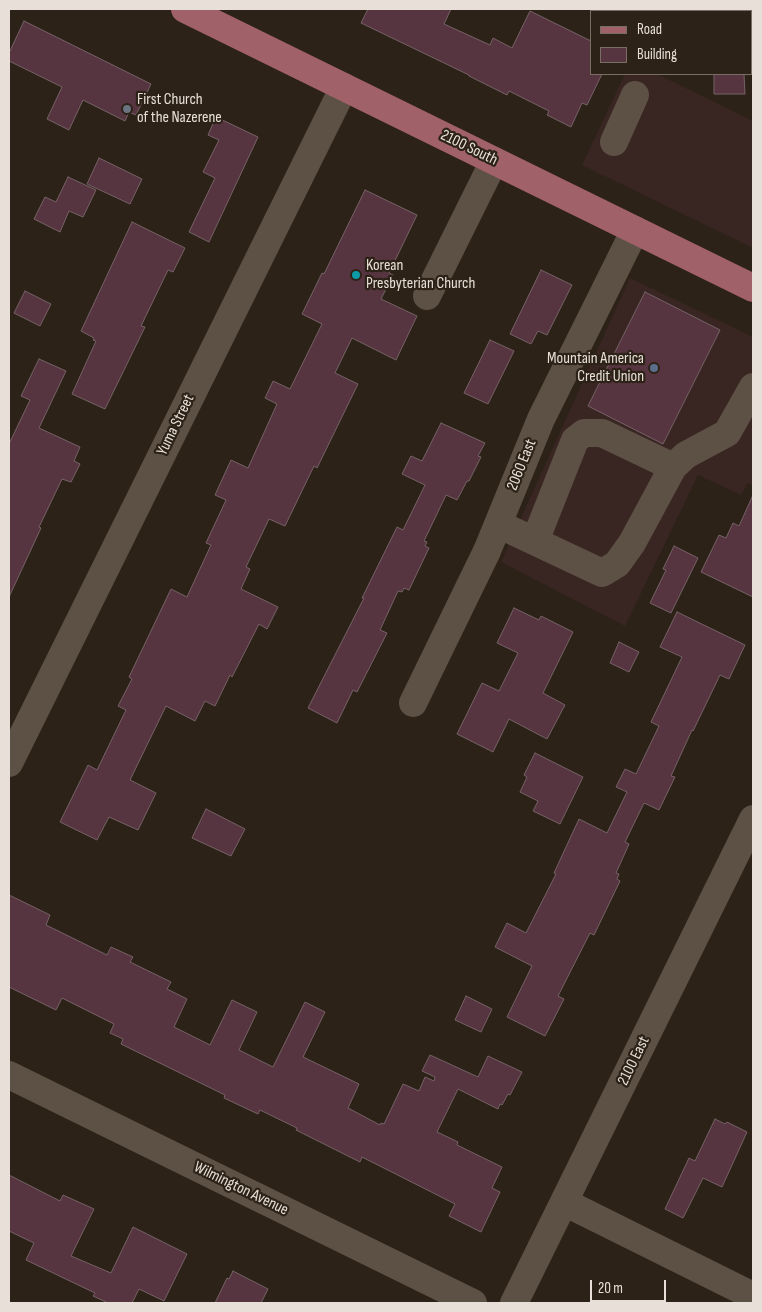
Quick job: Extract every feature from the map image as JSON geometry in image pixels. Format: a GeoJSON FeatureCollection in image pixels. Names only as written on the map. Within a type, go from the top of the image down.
{"type":"FeatureCollection","features":[{"type":"Feature","properties":{"kind":"main road","name":"2100 South"},"geometry":{"type":"LineString","coordinates":[[186,9],[753,288]]}},
{"type":"Feature","properties":{"kind":"street","name":"Yuma Street"},"geometry":{"type":"LineString","coordinates":[[9,763],[344,87]]}},
{"type":"Feature","properties":{"kind":"street"},"geometry":{"type":"LineString","coordinates":[[614,142],[635,95]]}},
{"type":"Feature","properties":{"kind":"street"},"geometry":{"type":"LineString","coordinates":[[426,296],[494,161]]}},
{"type":"Feature","properties":{"kind":"street","name":"2060 East"},"geometry":{"type":"LineString","coordinates":[[413,703],[477,572],[547,406],[635,230]]}},
{"type":"Feature","properties":{"kind":"street"},"geometry":{"type":"LineString","coordinates":[[498,524],[602,572],[617,564],[632,542],[673,468],[686,455],[727,433],[753,387]]}},
{"type":"Feature","properties":{"kind":"street"},"geometry":{"type":"LineString","coordinates":[[535,541],[575,440],[584,433],[602,433],[673,468]]}},
{"type":"Feature","properties":{"kind":"street","name":"2100 East"},"geometry":{"type":"LineString","coordinates":[[514,1303],[753,820]]}},
{"type":"Feature","properties":{"kind":"street","name":"Wilmington Avenue"},"geometry":{"type":"LineString","coordinates":[[9,1075],[472,1303]]}},
{"type":"Feature","properties":{"kind":"street"},"geometry":{"type":"LineString","coordinates":[[564,1202],[753,1296]]}},
{"type":"Feature","properties":{"kind":"shaded area"},"geometry":{"type":"Polygon","coordinates":[[[625,75],[659,75],[753,121],[753,248],[582,165],[625,75]]]}},
{"type":"Feature","properties":{"kind":"shaded area"},"geometry":{"type":"Polygon","coordinates":[[[630,278],[753,337],[753,486],[748,483],[741,495],[698,475],[625,626],[501,562],[630,278]]]}},
{"type":"Feature","properties":{"kind":"building"},"geometry":{"type":"Polygon","coordinates":[[[368,9],[451,9],[444,24],[490,45],[493,38],[512,48],[530,11],[590,41],[590,75],[602,75],[587,105],[582,103],[571,127],[547,115],[549,111],[509,91],[507,95],[361,23],[368,9]]]}},
{"type":"Feature","properties":{"kind":"building"},"geometry":{"type":"Polygon","coordinates":[[[24,21],[151,84],[136,115],[129,112],[125,121],[83,100],[69,130],[47,119],[62,87],[9,61],[9,53],[24,21]]]}},
{"type":"Feature","properties":{"kind":"building"},"geometry":{"type":"Polygon","coordinates":[[[714,75],[744,75],[745,94],[714,94],[714,75]]]}},
{"type":"Feature","properties":{"kind":"building"},"geometry":{"type":"Polygon","coordinates":[[[216,117],[258,137],[209,242],[189,232],[215,178],[203,172],[219,140],[208,135],[216,117]]]}},
{"type":"Feature","properties":{"kind":"building"},"geometry":{"type":"Polygon","coordinates":[[[99,158],[142,179],[130,204],[87,184],[99,158]]]}},
{"type":"Feature","properties":{"kind":"building"},"geometry":{"type":"Polygon","coordinates":[[[68,177],[96,190],[83,217],[69,211],[60,232],[34,219],[45,197],[56,202],[68,177]]]}},
{"type":"Feature","properties":{"kind":"building"},"geometry":{"type":"Polygon","coordinates":[[[365,190],[417,215],[389,273],[393,275],[381,299],[417,316],[396,360],[352,338],[335,373],[358,384],[317,468],[314,466],[285,526],[269,519],[246,567],[250,569],[241,589],[278,607],[267,629],[259,624],[215,706],[205,701],[195,721],[166,706],[130,780],[156,793],[138,830],[109,817],[97,840],[60,822],[88,765],[97,770],[126,710],[118,706],[132,679],[129,677],[171,589],[187,597],[211,545],[206,543],[226,500],[215,495],[231,460],[248,468],[277,404],[265,398],[273,381],[290,389],[322,324],[302,314],[365,190]]]}},
{"type":"Feature","properties":{"kind":"building"},"geometry":{"type":"Polygon","coordinates":[[[132,222],[185,248],[173,272],[168,270],[141,326],[145,327],[105,409],[72,394],[96,341],[81,331],[132,222]]]}},
{"type":"Feature","properties":{"kind":"building"},"geometry":{"type":"Polygon","coordinates":[[[541,270],[572,285],[547,335],[538,331],[531,344],[510,334],[541,270]]]}},
{"type":"Feature","properties":{"kind":"building"},"geometry":{"type":"Polygon","coordinates":[[[25,291],[51,304],[40,326],[14,313],[25,291]]]}},
{"type":"Feature","properties":{"kind":"building","name":"Mountain America Credit Union"},"geometry":{"type":"Polygon","coordinates":[[[645,292],[720,330],[663,444],[588,406],[645,292]]]}},
{"type":"Feature","properties":{"kind":"building"},"geometry":{"type":"Polygon","coordinates":[[[490,340],[514,351],[488,404],[464,393],[490,340]]]}},
{"type":"Feature","properties":{"kind":"building"},"geometry":{"type":"Polygon","coordinates":[[[39,359],[66,371],[39,428],[80,447],[74,461],[80,464],[71,482],[62,479],[9,597],[9,444],[30,400],[21,396],[39,359]]]}},
{"type":"Feature","properties":{"kind":"building"},"geometry":{"type":"Polygon","coordinates":[[[441,423],[485,443],[478,456],[481,457],[457,500],[446,495],[424,541],[427,542],[425,546],[429,548],[409,590],[404,588],[402,592],[398,591],[380,630],[387,633],[357,692],[353,690],[337,723],[308,708],[364,598],[362,598],[397,527],[403,530],[425,485],[402,474],[411,456],[422,461],[441,423]]]}},
{"type":"Feature","properties":{"kind":"building"},"geometry":{"type":"Polygon","coordinates":[[[753,495],[753,597],[701,572],[719,535],[726,538],[733,523],[739,526],[753,495]]]}},
{"type":"Feature","properties":{"kind":"building"},"geometry":{"type":"Polygon","coordinates":[[[674,546],[698,558],[671,613],[650,603],[666,570],[663,569],[674,546]]]}},
{"type":"Feature","properties":{"kind":"building"},"geometry":{"type":"Polygon","coordinates":[[[514,608],[539,620],[541,616],[573,632],[543,693],[565,705],[547,739],[509,719],[493,752],[457,734],[482,683],[499,691],[518,653],[497,643],[514,608]]]}},
{"type":"Feature","properties":{"kind":"building"},"geometry":{"type":"Polygon","coordinates":[[[677,612],[745,645],[729,679],[720,675],[671,776],[675,777],[659,810],[644,803],[625,842],[629,844],[616,873],[619,874],[617,879],[620,881],[594,935],[590,933],[558,996],[564,999],[545,1036],[507,1017],[532,966],[495,947],[507,923],[526,933],[556,874],[554,873],[579,819],[607,833],[627,792],[616,787],[625,769],[636,774],[659,726],[651,722],[682,657],[660,647],[677,612]]]}},
{"type":"Feature","properties":{"kind":"building"},"geometry":{"type":"Polygon","coordinates":[[[619,642],[639,652],[629,672],[610,663],[619,642]]]}},
{"type":"Feature","properties":{"kind":"building"},"geometry":{"type":"Polygon","coordinates":[[[535,753],[583,777],[560,824],[533,811],[538,801],[520,792],[527,777],[524,775],[535,753]]]}},
{"type":"Feature","properties":{"kind":"building"},"geometry":{"type":"Polygon","coordinates":[[[206,809],[245,829],[231,856],[192,838],[206,809]]]}},
{"type":"Feature","properties":{"kind":"building"},"geometry":{"type":"Polygon","coordinates":[[[9,895],[50,915],[46,925],[107,955],[111,947],[133,957],[130,962],[171,982],[167,989],[187,999],[174,1027],[210,1045],[232,1000],[257,1012],[239,1050],[273,1067],[305,1002],[325,1012],[303,1057],[359,1084],[348,1108],[380,1125],[381,1123],[384,1124],[403,1084],[419,1091],[425,1077],[434,1081],[435,1077],[422,1071],[430,1055],[478,1077],[488,1056],[522,1072],[510,1095],[508,1094],[498,1109],[458,1089],[437,1132],[458,1142],[457,1145],[502,1167],[492,1188],[500,1192],[481,1232],[449,1216],[455,1204],[362,1157],[360,1162],[260,1110],[258,1114],[224,1098],[225,1095],[121,1044],[123,1039],[110,1033],[114,1024],[62,998],[56,1010],[9,987],[9,895]]]}},
{"type":"Feature","properties":{"kind":"building"},"geometry":{"type":"Polygon","coordinates":[[[466,996],[492,1009],[481,1032],[455,1020],[466,996]]]}},
{"type":"Feature","properties":{"kind":"building"},"geometry":{"type":"Polygon","coordinates":[[[715,1119],[725,1124],[727,1122],[747,1132],[722,1187],[703,1178],[683,1218],[665,1209],[689,1158],[695,1161],[715,1119]]]}},
{"type":"Feature","properties":{"kind":"building"},"geometry":{"type":"Polygon","coordinates":[[[9,1175],[60,1201],[63,1195],[94,1209],[71,1256],[111,1273],[133,1227],[187,1254],[164,1301],[139,1289],[132,1303],[108,1303],[93,1296],[95,1293],[26,1260],[34,1243],[9,1231],[9,1175]]]}},
{"type":"Feature","properties":{"kind":"building"},"geometry":{"type":"Polygon","coordinates":[[[233,1271],[268,1289],[261,1303],[215,1303],[227,1278],[229,1279],[233,1271]]]}},
{"type":"Feature","properties":{"kind":"place","name":"First Church of the Nazerene"},"geometry":{"type":"Point","coordinates":[127,109]}},
{"type":"Feature","properties":{"kind":"place","name":"Korean Presbyterian Church"},"geometry":{"type":"Point","coordinates":[356,275]}},
{"type":"Feature","properties":{"kind":"place","name":"Mountain America Credit Union"},"geometry":{"type":"Point","coordinates":[654,368]}}]}
